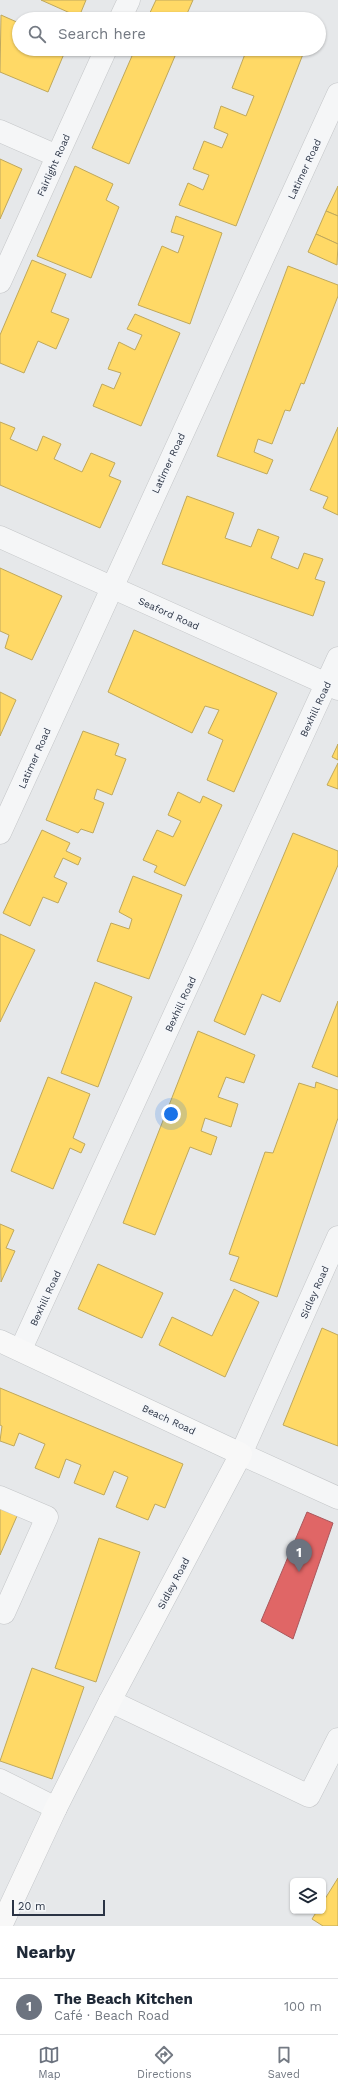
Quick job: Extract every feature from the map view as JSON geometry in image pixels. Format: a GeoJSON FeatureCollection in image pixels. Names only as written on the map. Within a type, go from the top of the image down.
{"type":"FeatureCollection","features":[{"type":"Feature","properties":{"kind":"main road","name":"Beach Road"},"geometry":{"type":"LineString","coordinates":[[0,1341],[21,1349],[241,1454]]}},
{"type":"Feature","properties":{"kind":"main road","name":"Sidley Road"},"geometry":{"type":"LineString","coordinates":[[1,1926],[56,1808],[110,1701],[241,1454]]}},
{"type":"Feature","properties":{"kind":"street"},"geometry":{"type":"LineString","coordinates":[[123,12],[129,0]]}},
{"type":"Feature","properties":{"kind":"street","name":"Fairlight Road"},"geometry":{"type":"LineString","coordinates":[[0,282],[103,56]]}},
{"type":"Feature","properties":{"kind":"street","name":"Latimer Road"},"geometry":{"type":"LineString","coordinates":[[0,834],[338,94]]}},
{"type":"Feature","properties":{"kind":"street"},"geometry":{"type":"LineString","coordinates":[[0,131],[57,156]]}},
{"type":"Feature","properties":{"kind":"street","name":"Seaford Road"},"geometry":{"type":"LineString","coordinates":[[0,537],[332,686]]}},
{"type":"Feature","properties":{"kind":"street","name":"Bexhill Road"},"geometry":{"type":"LineString","coordinates":[[21,1349],[332,686],[338,658]]}},
{"type":"Feature","properties":{"kind":"street","name":"Sidley Road"},"geometry":{"type":"LineString","coordinates":[[241,1454],[338,1237]]}},
{"type":"Feature","properties":{"kind":"street","name":"Beach Road"},"geometry":{"type":"LineString","coordinates":[[241,1454],[338,1498]]}},
{"type":"Feature","properties":{"kind":"street"},"geometry":{"type":"LineString","coordinates":[[0,1497],[46,1517],[4,1613]]}},
{"type":"Feature","properties":{"kind":"street"},"geometry":{"type":"LineString","coordinates":[[110,1701],[309,1796],[338,1739]]}},
{"type":"Feature","properties":{"kind":"street"},"geometry":{"type":"LineString","coordinates":[[0,1780],[56,1808]]}},
{"type":"Feature","properties":{"kind":"building: Homes"},"geometry":{"type":"Polygon","coordinates":[[[41,0],[86,0],[81,12],[68,12],[41,0]]]}},
{"type":"Feature","properties":{"kind":"building: Homes"},"geometry":{"type":"Polygon","coordinates":[[[156,0],[193,0],[188,12],[150,12],[156,0]]]}},
{"type":"Feature","properties":{"kind":"building: Homes"},"geometry":{"type":"Polygon","coordinates":[[[1,15],[12,20],[12,56],[63,56],[48,92],[0,72],[1,15]]]}},
{"type":"Feature","properties":{"kind":"building: Homes"},"geometry":{"type":"Polygon","coordinates":[[[132,56],[175,56],[129,164],[92,148],[132,56]]]}},
{"type":"Feature","properties":{"kind":"building: Homes"},"geometry":{"type":"Polygon","coordinates":[[[244,56],[302,56],[236,226],[179,205],[188,183],[203,190],[209,175],[193,169],[204,141],[222,148],[228,134],[214,128],[221,106],[246,116],[254,96],[232,88],[244,56]]]}},
{"type":"Feature","properties":{"kind":"building: Homes"},"geometry":{"type":"Polygon","coordinates":[[[0,159],[22,169],[0,219],[0,159]]]}},
{"type":"Feature","properties":{"kind":"building: Homes"},"geometry":{"type":"Polygon","coordinates":[[[75,166],[113,184],[106,200],[119,207],[91,278],[37,256],[75,166]]]}},
{"type":"Feature","properties":{"kind":"building: Homes"},"geometry":{"type":"Polygon","coordinates":[[[338,186],[338,216],[326,211],[338,186]]]}},
{"type":"Feature","properties":{"kind":"building: Homes"},"geometry":{"type":"Polygon","coordinates":[[[326,211],[338,216],[338,244],[316,234],[326,211]]]}},
{"type":"Feature","properties":{"kind":"building: Homes"},"geometry":{"type":"Polygon","coordinates":[[[176,216],[222,233],[190,324],[138,305],[162,246],[178,253],[184,236],[171,232],[176,216]]]}},
{"type":"Feature","properties":{"kind":"building: Homes"},"geometry":{"type":"Polygon","coordinates":[[[316,234],[338,244],[337,265],[308,252],[316,234]]]}},
{"type":"Feature","properties":{"kind":"building: Homes"},"geometry":{"type":"Polygon","coordinates":[[[32,260],[66,274],[51,312],[69,319],[56,349],[38,341],[24,373],[0,363],[0,335],[32,260]]]}},
{"type":"Feature","properties":{"kind":"building: Homes"},"geometry":{"type":"Polygon","coordinates":[[[288,266],[338,285],[338,296],[304,384],[301,383],[290,411],[285,410],[272,444],[258,439],[254,452],[273,460],[267,474],[217,456],[288,266]]]}},
{"type":"Feature","properties":{"kind":"building: Homes"},"geometry":{"type":"Polygon","coordinates":[[[135,314],[180,333],[141,426],[93,406],[102,384],[114,389],[121,373],[108,369],[119,342],[135,350],[142,335],[127,329],[135,314]]]}},
{"type":"Feature","properties":{"kind":"building: Homes"},"geometry":{"type":"Polygon","coordinates":[[[0,422],[15,428],[10,439],[37,451],[43,436],[61,444],[54,459],[82,472],[91,453],[115,463],[109,476],[121,481],[100,528],[0,485],[0,422]]]}},
{"type":"Feature","properties":{"kind":"building: Homes"},"geometry":{"type":"Polygon","coordinates":[[[338,427],[338,515],[323,508],[328,497],[310,490],[338,427]]]}},
{"type":"Feature","properties":{"kind":"building: Homes"},"geometry":{"type":"Polygon","coordinates":[[[187,496],[234,513],[225,538],[251,547],[258,529],[279,537],[271,558],[298,569],[304,553],[323,559],[315,579],[325,582],[313,616],[162,564],[187,496]]]}},
{"type":"Feature","properties":{"kind":"building: Homes"},"geometry":{"type":"Polygon","coordinates":[[[0,568],[62,596],[32,660],[5,648],[9,635],[0,631],[0,568]]]}},
{"type":"Feature","properties":{"kind":"building: Homes"},"geometry":{"type":"Polygon","coordinates":[[[134,630],[277,693],[234,792],[207,780],[223,740],[208,733],[219,710],[205,706],[192,733],[108,692],[134,630]]]}},
{"type":"Feature","properties":{"kind":"building: Homes"},"geometry":{"type":"Polygon","coordinates":[[[0,692],[16,700],[0,736],[0,692]]]}},
{"type":"Feature","properties":{"kind":"building: Homes"},"geometry":{"type":"Polygon","coordinates":[[[83,731],[119,744],[115,755],[126,759],[112,795],[97,789],[94,799],[104,803],[93,833],[81,829],[78,833],[46,820],[83,731]]]}},
{"type":"Feature","properties":{"kind":"building: Homes"},"geometry":{"type":"Polygon","coordinates":[[[338,744],[338,760],[332,757],[338,744]]]}},
{"type":"Feature","properties":{"kind":"building: Homes"},"geometry":{"type":"Polygon","coordinates":[[[338,763],[338,789],[327,785],[338,763]]]}},
{"type":"Feature","properties":{"kind":"building: Homes"},"geometry":{"type":"Polygon","coordinates":[[[178,792],[200,803],[203,796],[222,805],[185,886],[154,872],[157,866],[143,860],[157,830],[173,837],[181,821],[168,815],[178,792]]]}},
{"type":"Feature","properties":{"kind":"building: Homes"},"geometry":{"type":"Polygon","coordinates":[[[42,830],[70,843],[66,851],[81,858],[78,865],[63,858],[54,877],[67,883],[58,903],[43,897],[30,926],[3,913],[42,830]]]}},
{"type":"Feature","properties":{"kind":"building: Homes"},"geometry":{"type":"Polygon","coordinates":[[[293,833],[338,851],[338,865],[280,1002],[262,994],[245,1035],[214,1021],[293,833]]]}},
{"type":"Feature","properties":{"kind":"building: Homes"},"geometry":{"type":"Polygon","coordinates":[[[133,876],[182,895],[149,979],[97,961],[111,923],[129,929],[132,919],[119,912],[133,876]]]}},
{"type":"Feature","properties":{"kind":"building: Homes"},"geometry":{"type":"Polygon","coordinates":[[[0,934],[35,950],[0,1022],[0,934]]]}},
{"type":"Feature","properties":{"kind":"building: Homes"},"geometry":{"type":"Polygon","coordinates":[[[95,982],[132,997],[98,1087],[61,1073],[95,982]]]}},
{"type":"Feature","properties":{"kind":"building: Homes"},"geometry":{"type":"Polygon","coordinates":[[[338,1001],[338,1077],[312,1067],[338,1001]]]}},
{"type":"Feature","properties":{"kind":"building: Homes"},"geometry":{"type":"Polygon","coordinates":[[[198,1031],[255,1055],[244,1083],[226,1077],[218,1097],[238,1104],[231,1127],[205,1118],[201,1131],[217,1137],[211,1155],[190,1147],[155,1235],[123,1223],[198,1031]]]}},
{"type":"Feature","properties":{"kind":"building: Homes"},"geometry":{"type":"Polygon","coordinates":[[[48,1077],[90,1094],[73,1138],[85,1144],[81,1153],[70,1148],[53,1189],[11,1171],[48,1077]]]}},
{"type":"Feature","properties":{"kind":"building: Homes"},"geometry":{"type":"Polygon","coordinates":[[[316,1082],[338,1090],[338,1118],[277,1297],[230,1280],[239,1257],[229,1254],[265,1152],[273,1153],[299,1083],[315,1088],[316,1082]]]}},
{"type":"Feature","properties":{"kind":"building: Homes"},"geometry":{"type":"Polygon","coordinates":[[[0,1224],[14,1230],[6,1248],[15,1251],[1,1282],[0,1224]]]}},
{"type":"Feature","properties":{"kind":"building: Homes"},"geometry":{"type":"Polygon","coordinates":[[[98,1264],[163,1293],[142,1338],[78,1309],[98,1264]]]}},
{"type":"Feature","properties":{"kind":"building: Homes"},"geometry":{"type":"Polygon","coordinates":[[[234,1289],[259,1302],[225,1377],[159,1345],[172,1317],[212,1336],[234,1289]]]}},
{"type":"Feature","properties":{"kind":"building: Homes"},"geometry":{"type":"Polygon","coordinates":[[[322,1328],[338,1335],[338,1446],[283,1425],[322,1328]]]}},
{"type":"Feature","properties":{"kind":"building: Homes"},"geometry":{"type":"Polygon","coordinates":[[[0,1388],[183,1464],[165,1508],[155,1504],[148,1520],[116,1507],[128,1477],[114,1471],[104,1495],[74,1483],[81,1465],[66,1459],[59,1478],[35,1468],[45,1444],[19,1433],[14,1446],[0,1441],[2,1426],[0,1425],[0,1388]]]}},
{"type":"Feature","properties":{"kind":"building: Homes"},"geometry":{"type":"Polygon","coordinates":[[[0,1508],[17,1516],[0,1555],[0,1508]]]}},
{"type":"Feature","properties":{"kind":"building: Homes"},"geometry":{"type":"Polygon","coordinates":[[[99,1538],[140,1552],[96,1682],[55,1668],[99,1538]]]}},
{"type":"Feature","properties":{"kind":"building: Homes"},"geometry":{"type":"Polygon","coordinates":[[[32,1668],[84,1687],[52,1779],[0,1761],[32,1668]]]}},
{"type":"Feature","properties":{"kind":"building: Homes"},"geometry":{"type":"Polygon","coordinates":[[[338,1878],[338,1926],[323,1926],[312,1919],[315,1914],[326,1914],[326,1897],[338,1878]]]}},
{"type":"Feature","properties":{"kind":"building: Shops"},"geometry":{"type":"Polygon","coordinates":[[[307,1512],[333,1523],[293,1639],[261,1621],[307,1512]]]}},
{"type":"Feature","properties":{"kind":"place","name":"The Beach Kitchen"},"geometry":{"type":"Point","coordinates":[299,1572]}}]}
